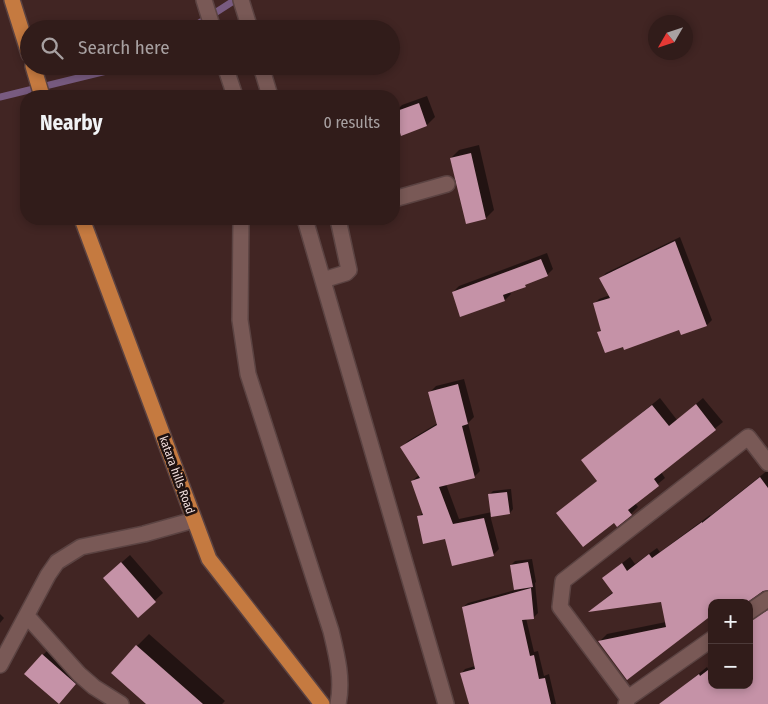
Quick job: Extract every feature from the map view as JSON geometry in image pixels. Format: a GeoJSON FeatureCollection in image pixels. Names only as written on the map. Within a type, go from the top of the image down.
{"type":"FeatureCollection","features":[{"type":"Feature","properties":{"kind":"main road"},"geometry":{"type":"LineString","coordinates":[[12,0],[20,25]]}},
{"type":"Feature","properties":{"kind":"main road"},"geometry":{"type":"LineString","coordinates":[[36,75],[40,90]]}},
{"type":"Feature","properties":{"kind":"main road","name":"katara hills Road"},"geometry":{"type":"LineString","coordinates":[[84,225],[209,559],[322,704]]}},
{"type":"Feature","properties":{"kind":"street"},"geometry":{"type":"LineString","coordinates":[[204,0],[210,20]]}},
{"type":"Feature","properties":{"kind":"street"},"geometry":{"type":"LineString","coordinates":[[242,0],[248,20]]}},
{"type":"Feature","properties":{"kind":"street"},"geometry":{"type":"LineString","coordinates":[[228,75],[232,90]]}},
{"type":"Feature","properties":{"kind":"street"},"geometry":{"type":"LineString","coordinates":[[264,75],[268,90]]}},
{"type":"Feature","properties":{"kind":"street"},"geometry":{"type":"LineString","coordinates":[[400,197],[446,184]]}},
{"type":"Feature","properties":{"kind":"street"},"geometry":{"type":"LineString","coordinates":[[241,225],[240,320],[248,374],[331,631],[339,666],[340,693],[338,704]]}},
{"type":"Feature","properties":{"kind":"street"},"geometry":{"type":"LineString","coordinates":[[307,225],[446,704]]}},
{"type":"Feature","properties":{"kind":"street"},"geometry":{"type":"LineString","coordinates":[[323,280],[346,273],[349,270],[339,225]]}},
{"type":"Feature","properties":{"kind":"street"},"geometry":{"type":"LineString","coordinates":[[708,641],[627,701],[560,607],[563,581],[748,437],[768,463]]}},
{"type":"Feature","properties":{"kind":"street"},"geometry":{"type":"LineString","coordinates":[[0,665],[48,575],[57,562],[66,555],[81,547],[144,534],[194,520]]}},
{"type":"Feature","properties":{"kind":"street"},"geometry":{"type":"LineString","coordinates":[[753,609],[768,599]]}},
{"type":"Feature","properties":{"kind":"street"},"geometry":{"type":"LineString","coordinates":[[27,616],[79,674],[94,687],[121,704]]}},
{"type":"Feature","properties":{"kind":"building"},"geometry":{"type":"Polygon","coordinates":[[[419,103],[427,126],[401,136],[400,110],[419,103]]]}},
{"type":"Feature","properties":{"kind":"building"},"geometry":{"type":"Polygon","coordinates":[[[471,153],[486,219],[466,224],[450,158],[471,153]]]}},
{"type":"Feature","properties":{"kind":"building"},"geometry":{"type":"Polygon","coordinates":[[[675,241],[707,326],[681,335],[679,330],[624,350],[623,347],[605,353],[597,332],[601,331],[593,303],[610,298],[599,278],[675,241]]]}},
{"type":"Feature","properties":{"kind":"building"},"geometry":{"type":"Polygon","coordinates":[[[541,259],[548,276],[525,285],[526,287],[503,295],[505,301],[460,317],[452,292],[541,259]]]}},
{"type":"Feature","properties":{"kind":"building"},"geometry":{"type":"Polygon","coordinates":[[[458,384],[468,424],[462,426],[475,478],[439,487],[453,524],[484,518],[494,556],[452,566],[445,539],[423,544],[417,516],[423,515],[411,481],[420,478],[400,447],[437,425],[428,392],[458,384]]]}},
{"type":"Feature","properties":{"kind":"building"},"geometry":{"type":"Polygon","coordinates":[[[696,404],[716,430],[654,479],[659,486],[628,510],[632,515],[617,527],[614,523],[583,547],[556,513],[597,481],[581,460],[652,405],[669,426],[696,404]]]}},
{"type":"Feature","properties":{"kind":"building"},"geometry":{"type":"Polygon","coordinates":[[[760,477],[768,488],[768,590],[763,591],[752,599],[708,599],[708,618],[627,680],[598,641],[666,627],[661,602],[588,612],[613,593],[602,578],[622,563],[627,571],[649,554],[652,558],[702,523],[760,477]]]}},
{"type":"Feature","properties":{"kind":"building"},"geometry":{"type":"Polygon","coordinates":[[[507,492],[510,514],[491,517],[488,494],[507,492]]]}},
{"type":"Feature","properties":{"kind":"building"},"geometry":{"type":"Polygon","coordinates":[[[121,562],[156,602],[138,618],[103,578],[121,562]]]}},
{"type":"Feature","properties":{"kind":"building"},"geometry":{"type":"Polygon","coordinates":[[[528,562],[533,587],[514,590],[510,565],[528,562]]]}},
{"type":"Feature","properties":{"kind":"building"},"geometry":{"type":"Polygon","coordinates":[[[531,588],[534,619],[522,620],[530,656],[534,655],[539,679],[545,678],[551,704],[469,704],[460,673],[475,669],[462,607],[531,588]]]}},
{"type":"Feature","properties":{"kind":"building"},"geometry":{"type":"Polygon","coordinates":[[[768,610],[768,704],[659,704],[699,674],[700,676],[708,670],[708,689],[753,689],[753,619],[768,610]]]}},
{"type":"Feature","properties":{"kind":"building"},"geometry":{"type":"Polygon","coordinates":[[[136,645],[203,704],[146,704],[111,673],[136,645]]]}},
{"type":"Feature","properties":{"kind":"building"},"geometry":{"type":"Polygon","coordinates":[[[42,654],[76,684],[59,704],[24,674],[42,654]]]}},
{"type":"Feature","properties":{"kind":"waterway"},"geometry":{"type":"LineString","coordinates":[[204,20],[235,0]]}},
{"type":"Feature","properties":{"kind":"waterway"},"geometry":{"type":"LineString","coordinates":[[29,90],[90,75]]}},
{"type":"Feature","properties":{"kind":"waterway"},"geometry":{"type":"LineString","coordinates":[[0,97],[20,92]]}}]}
